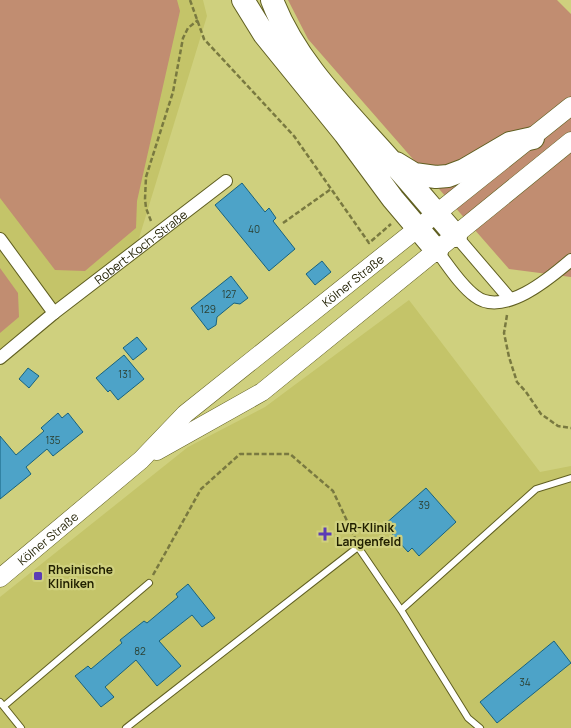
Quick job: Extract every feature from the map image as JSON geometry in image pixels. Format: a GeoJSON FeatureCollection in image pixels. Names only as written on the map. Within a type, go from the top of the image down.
{"type":"FeatureCollection","features":[{"type":"Feature","properties":{"kind":"highway"},"geometry":{"type":"LineString","coordinates":[[243,0],[264,34],[345,134],[411,220],[437,250]]}},
{"type":"Feature","properties":{"kind":"highway"},"geometry":{"type":"LineString","coordinates":[[272,0],[280,20],[302,57],[353,119],[456,236]]}},
{"type":"Feature","properties":{"kind":"highway"},"geometry":{"type":"LineString","coordinates":[[391,160],[414,174],[436,177],[448,176],[464,170],[510,143],[533,138]]}},
{"type":"Feature","properties":{"kind":"main road","name":"Kölner Straße"},"geometry":{"type":"LineString","coordinates":[[0,578],[141,460],[185,414],[411,220],[437,214],[571,106]]}},
{"type":"Feature","properties":{"kind":"main road","name":"Kölner Straße"},"geometry":{"type":"LineString","coordinates":[[141,460],[262,392],[571,141]]}},
{"type":"Feature","properties":{"kind":"street","name":"Robert-Koch-Straße"},"geometry":{"type":"LineString","coordinates":[[0,358],[54,313],[226,181]]}},
{"type":"Feature","properties":{"kind":"street"},"geometry":{"type":"LineString","coordinates":[[456,236],[510,299]]}},
{"type":"Feature","properties":{"kind":"street"},"geometry":{"type":"LineString","coordinates":[[0,239],[54,313]]}},
{"type":"Feature","properties":{"kind":"street"},"geometry":{"type":"LineString","coordinates":[[437,250],[475,297],[486,301],[510,299],[519,296],[543,283],[571,260]]}},
{"type":"Feature","properties":{"kind":"lane"},"geometry":{"type":"LineString","coordinates":[[401,610],[536,490],[571,478]]}},
{"type":"Feature","properties":{"kind":"lane"},"geometry":{"type":"LineString","coordinates":[[126,728],[358,547],[401,610],[468,718],[480,728]]}},
{"type":"Feature","properties":{"kind":"lane"},"geometry":{"type":"LineString","coordinates":[[21,728],[2,704],[149,583]]}},
{"type":"Feature","properties":{"kind":"path"},"geometry":{"type":"LineString","coordinates":[[190,0],[204,39],[294,136],[368,243],[411,220]]}},
{"type":"Feature","properties":{"kind":"path"},"geometry":{"type":"LineString","coordinates":[[158,233],[146,208],[144,188],[146,177],[173,92],[182,38],[188,28],[198,20]]}},
{"type":"Feature","properties":{"kind":"path"},"geometry":{"type":"LineString","coordinates":[[284,223],[331,189]]}},
{"type":"Feature","properties":{"kind":"path"},"geometry":{"type":"LineString","coordinates":[[510,299],[504,334],[517,382],[541,414],[558,426],[571,428]]}},
{"type":"Feature","properties":{"kind":"path"},"geometry":{"type":"LineString","coordinates":[[149,583],[201,489],[240,454],[290,454],[333,491],[358,547]]}},
{"type":"Feature","properties":{"kind":"shaded area"},"geometry":{"type":"Polygon","coordinates":[[[0,0],[203,0],[207,16],[136,248],[0,363],[0,0]]]}},
{"type":"Feature","properties":{"kind":"shaded area"},"geometry":{"type":"Polygon","coordinates":[[[0,0],[177,0],[180,11],[137,201],[136,228],[85,271],[55,270],[0,198],[0,0]]]}},
{"type":"Feature","properties":{"kind":"shaded area"},"geometry":{"type":"Polygon","coordinates":[[[288,0],[557,0],[571,14],[571,277],[509,269],[308,39],[288,0]]]}},
{"type":"Feature","properties":{"kind":"shaded area"},"geometry":{"type":"Polygon","coordinates":[[[0,268],[18,293],[19,317],[0,333],[0,268]]]}},
{"type":"Feature","properties":{"kind":"shaded area","name":"LVR-Klinik Langenfeld"},"geometry":{"type":"Polygon","coordinates":[[[409,300],[540,472],[571,466],[571,728],[0,728],[0,597],[188,447],[265,407],[409,300]]]}},
{"type":"Feature","properties":{"kind":"building"},"geometry":{"type":"Polygon","coordinates":[[[242,183],[265,212],[269,208],[276,218],[273,221],[295,249],[269,271],[215,205],[242,183]]]}},
{"type":"Feature","properties":{"kind":"building"},"geometry":{"type":"Polygon","coordinates":[[[322,261],[331,272],[315,285],[306,274],[322,261]]]}},
{"type":"Feature","properties":{"kind":"building"},"geometry":{"type":"Polygon","coordinates":[[[231,276],[248,298],[240,304],[234,303],[217,317],[216,325],[208,330],[191,308],[231,276]]]}},
{"type":"Feature","properties":{"kind":"building"},"geometry":{"type":"Polygon","coordinates":[[[137,337],[147,349],[133,360],[123,348],[137,337]]]}},
{"type":"Feature","properties":{"kind":"building"},"geometry":{"type":"Polygon","coordinates":[[[124,355],[144,379],[118,400],[96,378],[124,355]]]}},
{"type":"Feature","properties":{"kind":"building"},"geometry":{"type":"Polygon","coordinates":[[[28,368],[39,376],[29,388],[19,379],[28,368]]]}},
{"type":"Feature","properties":{"kind":"building"},"geometry":{"type":"Polygon","coordinates":[[[58,413],[62,418],[68,413],[83,432],[53,456],[47,449],[26,467],[31,474],[0,499],[0,436],[16,455],[44,431],[41,428],[58,413]]]}},
{"type":"Feature","properties":{"kind":"building"},"geometry":{"type":"Polygon","coordinates":[[[426,488],[456,522],[419,556],[412,548],[408,552],[384,525],[426,488]]]}},
{"type":"Feature","properties":{"kind":"building"},"geometry":{"type":"Polygon","coordinates":[[[188,584],[215,618],[202,627],[192,615],[159,641],[181,666],[157,686],[136,660],[105,687],[114,697],[101,707],[75,676],[88,666],[91,669],[122,643],[120,640],[144,621],[147,623],[178,597],[176,594],[188,584]]]}},
{"type":"Feature","properties":{"kind":"building"},"geometry":{"type":"Polygon","coordinates":[[[554,641],[571,663],[497,723],[480,702],[554,641]]]}},
{"type":"Feature","properties":{"kind":"place","name":"LVR-Klinik Langenfeld"},"geometry":{"type":"Point","coordinates":[325,534]}},
{"type":"Feature","properties":{"kind":"place","name":"Rheinische Kliniken"},"geometry":{"type":"Point","coordinates":[38,576]}}]}
